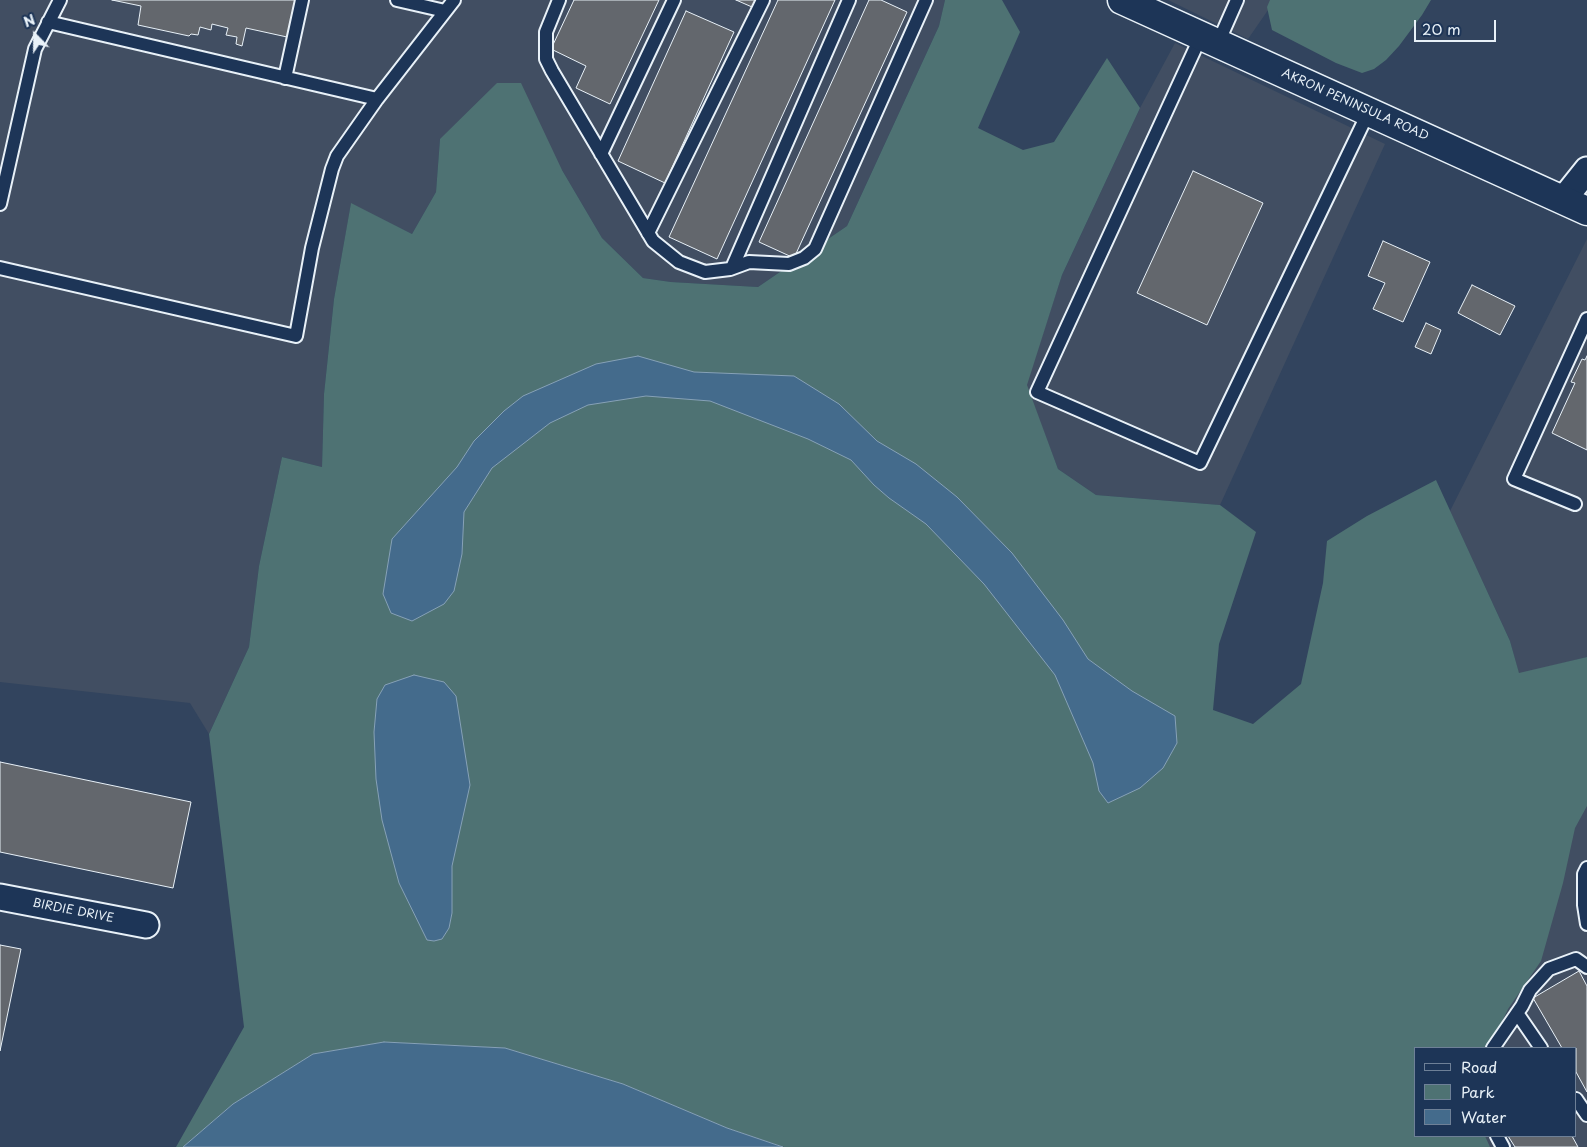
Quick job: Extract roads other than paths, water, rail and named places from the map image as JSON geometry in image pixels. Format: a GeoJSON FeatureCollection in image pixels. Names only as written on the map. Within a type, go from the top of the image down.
{"type":"FeatureCollection","features":[{"type":"Feature","properties":{"kind":"street","name":"AKRON PENINSULA ROAD"},"geometry":{"type":"LineString","coordinates":[[1122,0],[1575,205]]}},
{"type":"Feature","properties":{"kind":"street"},"geometry":{"type":"LineString","coordinates":[[1575,205],[1587,170]]}},
{"type":"Feature","properties":{"kind":"street","name":"BIRDIE DRIVE"},"geometry":{"type":"LineString","coordinates":[[0,897],[146,925]]}},
{"type":"Feature","properties":{"kind":"lane"},"geometry":{"type":"LineString","coordinates":[[0,204],[35,49],[60,0]]}},
{"type":"Feature","properties":{"kind":"lane"},"geometry":{"type":"LineString","coordinates":[[285,78],[302,0]]}},
{"type":"Feature","properties":{"kind":"lane"},"geometry":{"type":"LineString","coordinates":[[397,0],[445,11]]}},
{"type":"Feature","properties":{"kind":"lane"},"geometry":{"type":"LineString","coordinates":[[0,268],[296,336],[312,248],[337,156],[377,99],[454,0]]}},
{"type":"Feature","properties":{"kind":"lane"},"geometry":{"type":"LineString","coordinates":[[559,0],[546,32],[546,59],[652,241],[678,262],[705,272],[732,268],[749,262],[789,264],[804,258],[815,249],[926,0]]}},
{"type":"Feature","properties":{"kind":"lane"},"geometry":{"type":"LineString","coordinates":[[601,154],[674,0]]}},
{"type":"Feature","properties":{"kind":"lane"},"geometry":{"type":"LineString","coordinates":[[648,233],[763,0]]}},
{"type":"Feature","properties":{"kind":"lane"},"geometry":{"type":"LineString","coordinates":[[732,268],[849,0]]}},
{"type":"Feature","properties":{"kind":"lane"},"geometry":{"type":"LineString","coordinates":[[1237,0],[1209,39],[1037,392],[1200,463],[1369,111]]}},
{"type":"Feature","properties":{"kind":"lane"},"geometry":{"type":"LineString","coordinates":[[48,22],[377,99]]}},
{"type":"Feature","properties":{"kind":"lane"},"geometry":{"type":"LineString","coordinates":[[1575,504],[1514,479],[1587,319]]}},
{"type":"Feature","properties":{"kind":"lane"},"geometry":{"type":"LineString","coordinates":[[1587,868],[1584,874],[1584,905],[1587,924]]}},
{"type":"Feature","properties":{"kind":"lane"},"geometry":{"type":"LineString","coordinates":[[1494,1047],[1530,990],[1549,969],[1576,959],[1587,967]]}},
{"type":"Feature","properties":{"kind":"lane"},"geometry":{"type":"LineString","coordinates":[[1517,1013],[1540,1047]]}},
{"type":"Feature","properties":{"kind":"lane"},"geometry":{"type":"LineString","coordinates":[[1577,1100],[1587,1115]]}},
{"type":"Feature","properties":{"kind":"water"},"geometry":{"type":"Polygon","coordinates":[[[638,356],[694,372],[794,376],[839,404],[877,441],[916,464],[957,497],[1012,553],[1063,620],[1088,659],[1132,691],[1175,716],[1177,743],[1163,768],[1140,788],[1108,803],[1099,791],[1093,763],[1055,675],[984,584],[926,524],[889,498],[851,460],[808,439],[710,401],[646,396],[588,405],[550,423],[492,468],[464,512],[462,554],[454,591],[444,604],[412,621],[391,613],[383,594],[392,539],[457,467],[474,441],[504,411],[523,396],[596,364],[638,356]]]}},
{"type":"Feature","properties":{"kind":"water"},"geometry":{"type":"Polygon","coordinates":[[[414,675],[444,682],[456,696],[470,785],[452,866],[452,913],[449,928],[442,939],[434,941],[427,940],[399,883],[382,820],[376,779],[374,732],[377,699],[385,685],[414,675]]]}},
{"type":"Feature","properties":{"kind":"water"},"geometry":{"type":"Polygon","coordinates":[[[384,1042],[505,1048],[623,1084],[727,1128],[783,1147],[183,1147],[233,1104],[313,1054],[384,1042]]]}}]}
